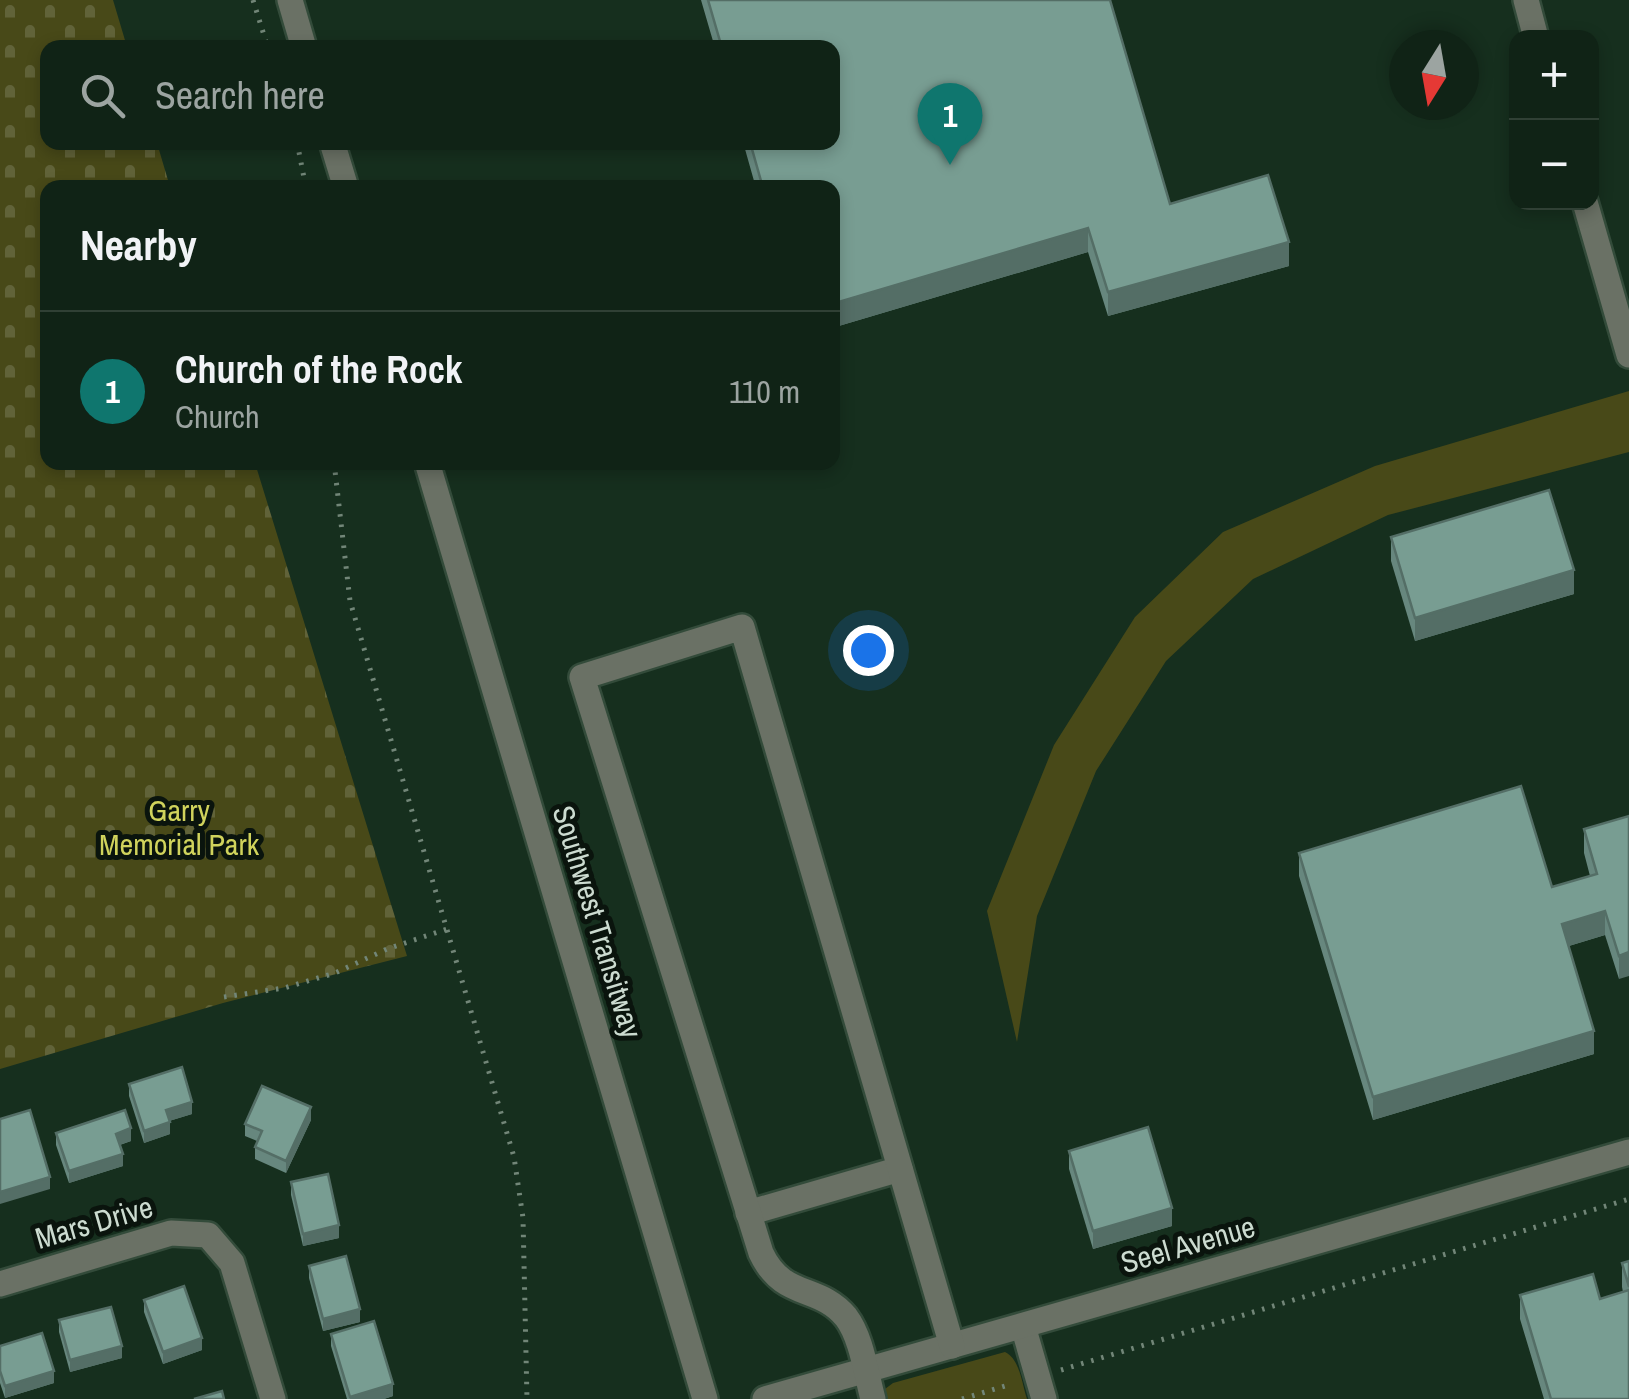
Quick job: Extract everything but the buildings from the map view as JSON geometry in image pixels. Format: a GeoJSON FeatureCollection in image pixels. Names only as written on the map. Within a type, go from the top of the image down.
{"type":"FeatureCollection","features":[{"type":"Feature","properties":{"kind":"street"},"geometry":{"type":"LineString","coordinates":[[290,0],[302,40]]}},
{"type":"Feature","properties":{"kind":"street"},"geometry":{"type":"LineString","coordinates":[[1526,0],[1534,30]]}},
{"type":"Feature","properties":{"kind":"street"},"geometry":{"type":"LineString","coordinates":[[334,150],[344,180]]}},
{"type":"Feature","properties":{"kind":"street"},"geometry":{"type":"LineString","coordinates":[[1586,210],[1629,355]]}},
{"type":"Feature","properties":{"kind":"street","name":"Southwest Transitway"},"geometry":{"type":"LineString","coordinates":[[429,470],[705,1399]]}},
{"type":"Feature","properties":{"kind":"street"},"geometry":{"type":"LineString","coordinates":[[873,1399],[844,1316],[830,1302],[794,1289],[772,1273],[761,1253],[582,677],[742,628],[952,1346]]}},
{"type":"Feature","properties":{"kind":"street","name":"Seel Avenue"},"geometry":{"type":"LineString","coordinates":[[765,1399],[806,1393],[865,1371],[1629,1152]]}},
{"type":"Feature","properties":{"kind":"street"},"geometry":{"type":"LineString","coordinates":[[748,1213],[900,1169]]}},
{"type":"Feature","properties":{"kind":"street","name":"Mars Drive"},"geometry":{"type":"LineString","coordinates":[[0,1284],[171,1233],[208,1235],[232,1263],[273,1399]]}},
{"type":"Feature","properties":{"kind":"street"},"geometry":{"type":"LineString","coordinates":[[1023,1326],[1040,1388]]}},
{"type":"Feature","properties":{"kind":"path"},"geometry":{"type":"LineString","coordinates":[[253,0],[266,40]]}},
{"type":"Feature","properties":{"kind":"path"},"geometry":{"type":"LineString","coordinates":[[299,150],[304,180]]}},
{"type":"Feature","properties":{"kind":"path"},"geometry":{"type":"LineString","coordinates":[[335,470],[350,601],[508,1126],[523,1218],[527,1399]]}},
{"type":"Feature","properties":{"kind":"path"},"geometry":{"type":"LineString","coordinates":[[224,997],[284,988],[335,974],[386,949],[447,929]]}},
{"type":"Feature","properties":{"kind":"path"},"geometry":{"type":"LineString","coordinates":[[962,1399],[1040,1388],[1629,1200]]}},
{"type":"Feature","properties":{"kind":"green space","name":"Garry Memorial Park"},"geometry":{"type":"Polygon","coordinates":[[[0,0],[113,0],[125,40],[40,40],[40,150],[159,150],[168,180],[40,180],[40,470],[257,470],[407,956],[223,1003],[0,1069],[0,0]]]}},
{"type":"Feature","properties":{"kind":"green space"},"geometry":{"type":"Polygon","coordinates":[[[1629,391],[1629,452],[1388,515],[1253,579],[1166,661],[1096,771],[1037,916],[1017,1042],[987,911],[1054,745],[1135,617],[1223,532],[1375,466],[1629,391]]]}},
{"type":"Feature","properties":{"kind":"green space"},"geometry":{"type":"Polygon","coordinates":[[[1005,1352],[1017,1366],[1027,1399],[882,1399],[885,1389],[893,1383],[1005,1352]]]}},
{"type":"Feature","properties":{"kind":"place","name":"Church of the Rock"},"geometry":{"type":"Point","coordinates":[950,165]}}]}
